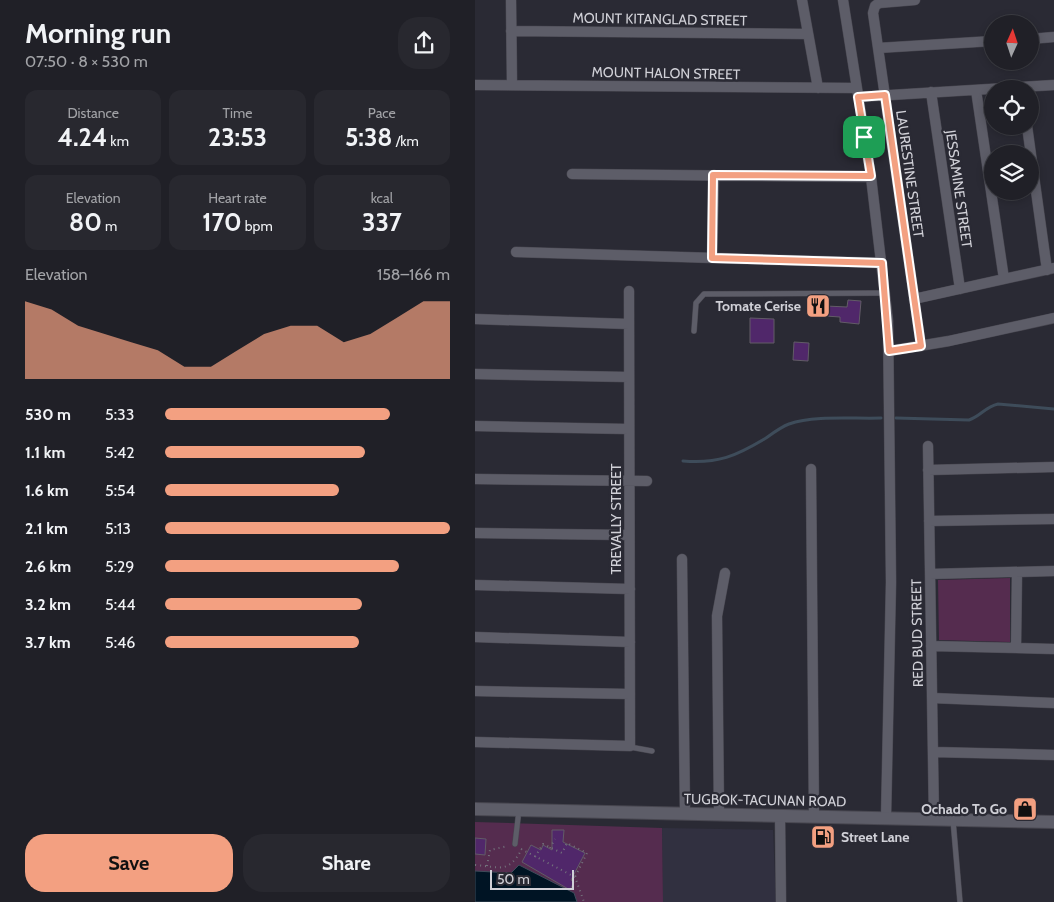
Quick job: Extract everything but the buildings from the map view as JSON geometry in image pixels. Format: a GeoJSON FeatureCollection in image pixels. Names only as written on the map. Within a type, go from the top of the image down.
{"type":"FeatureCollection","features":[{"type":"Feature","properties":{"kind":"street"},"geometry":{"type":"LineString","coordinates":[[511,0],[512,85]]}},
{"type":"Feature","properties":{"kind":"street"},"geometry":{"type":"LineString","coordinates":[[802,0],[818,88]]}},
{"type":"Feature","properties":{"kind":"street"},"geometry":{"type":"LineString","coordinates":[[843,0],[871,176],[882,263],[889,351],[891,582],[886,818]]}},
{"type":"Feature","properties":{"kind":"street","name":"LAURESTINE STREET"},"geometry":{"type":"LineString","coordinates":[[915,0],[884,2],[875,6],[873,13],[921,346]]}},
{"type":"Feature","properties":{"kind":"street","name":"MOUNT KITANGLAD STREET"},"geometry":{"type":"LineString","coordinates":[[511,31],[808,34]]}},
{"type":"Feature","properties":{"kind":"street"},"geometry":{"type":"LineString","coordinates":[[1039,38],[1054,37]]}},
{"type":"Feature","properties":{"kind":"street"},"geometry":{"type":"LineString","coordinates":[[878,48],[984,42]]}},
{"type":"Feature","properties":{"kind":"street","name":"MOUNT HALON STREET"},"geometry":{"type":"LineString","coordinates":[[475,85],[818,88],[885,95],[984,90]]}},
{"type":"Feature","properties":{"kind":"street","name":"MOUNT HALON STREET"},"geometry":{"type":"LineString","coordinates":[[1039,86],[1054,85]]}},
{"type":"Feature","properties":{"kind":"street"},"geometry":{"type":"LineString","coordinates":[[976,90],[1004,279]]}},
{"type":"Feature","properties":{"kind":"street","name":"JESSAMINE STREET"},"geometry":{"type":"LineString","coordinates":[[931,92],[960,289]]}},
{"type":"Feature","properties":{"kind":"street"},"geometry":{"type":"LineString","coordinates":[[914,299],[1050,269],[1028,135]]}},
{"type":"Feature","properties":{"kind":"street"},"geometry":{"type":"LineString","coordinates":[[572,174],[871,176]]}},
{"type":"Feature","properties":{"kind":"street"},"geometry":{"type":"LineString","coordinates":[[712,258],[713,175]]}},
{"type":"Feature","properties":{"kind":"street"},"geometry":{"type":"LineString","coordinates":[[516,252],[882,263]]}},
{"type":"Feature","properties":{"kind":"street","name":"TREVALLY STREET"},"geometry":{"type":"LineString","coordinates":[[629,291],[630,746]]}},
{"type":"Feature","properties":{"kind":"street"},"geometry":{"type":"LineString","coordinates":[[889,351],[1054,318]]}},
{"type":"Feature","properties":{"kind":"street"},"geometry":{"type":"LineString","coordinates":[[475,320],[629,324]]}},
{"type":"Feature","properties":{"kind":"street"},"geometry":{"type":"LineString","coordinates":[[475,374],[629,377]]}},
{"type":"Feature","properties":{"kind":"street"},"geometry":{"type":"LineString","coordinates":[[475,426],[629,429]]}},
{"type":"Feature","properties":{"kind":"street","name":"RED BUD STREET"},"geometry":{"type":"LineString","coordinates":[[928,446],[934,819]]}},
{"type":"Feature","properties":{"kind":"street"},"geometry":{"type":"LineString","coordinates":[[928,470],[1054,467]]}},
{"type":"Feature","properties":{"kind":"street"},"geometry":{"type":"LineString","coordinates":[[811,468],[814,817]]}},
{"type":"Feature","properties":{"kind":"street"},"geometry":{"type":"LineString","coordinates":[[475,479],[647,482]]}},
{"type":"Feature","properties":{"kind":"street"},"geometry":{"type":"LineString","coordinates":[[929,521],[1054,519]]}},
{"type":"Feature","properties":{"kind":"street"},"geometry":{"type":"LineString","coordinates":[[475,533],[629,535]]}},
{"type":"Feature","properties":{"kind":"street"},"geometry":{"type":"LineString","coordinates":[[682,559],[685,814]]}},
{"type":"Feature","properties":{"kind":"street"},"geometry":{"type":"LineString","coordinates":[[930,574],[1054,571]]}},
{"type":"Feature","properties":{"kind":"street"},"geometry":{"type":"LineString","coordinates":[[1016,648],[1017,572]]}},
{"type":"Feature","properties":{"kind":"street"},"geometry":{"type":"LineString","coordinates":[[719,815],[717,616],[725,573]]}},
{"type":"Feature","properties":{"kind":"street"},"geometry":{"type":"LineString","coordinates":[[475,585],[630,589]]}},
{"type":"Feature","properties":{"kind":"street"},"geometry":{"type":"LineString","coordinates":[[475,637],[630,642]]}},
{"type":"Feature","properties":{"kind":"street"},"geometry":{"type":"LineString","coordinates":[[931,646],[1054,649]]}},
{"type":"Feature","properties":{"kind":"street"},"geometry":{"type":"LineString","coordinates":[[475,691],[630,694]]}},
{"type":"Feature","properties":{"kind":"street"},"geometry":{"type":"LineString","coordinates":[[932,698],[1054,703]]}},
{"type":"Feature","properties":{"kind":"street"},"geometry":{"type":"LineString","coordinates":[[475,742],[630,746]]}},
{"type":"Feature","properties":{"kind":"street"},"geometry":{"type":"LineString","coordinates":[[933,752],[1054,755]]}},
{"type":"Feature","properties":{"kind":"street","name":"TUGBOK-TACUNAN ROAD"},"geometry":{"type":"LineString","coordinates":[[475,809],[1054,822]]}},
{"type":"Feature","properties":{"kind":"street"},"geometry":{"type":"LineString","coordinates":[[779,816],[781,902]]}},
{"type":"Feature","properties":{"kind":"lane"},"geometry":{"type":"LineString","coordinates":[[694,331],[696,303],[704,294],[885,293]]}},
{"type":"Feature","properties":{"kind":"lane"},"geometry":{"type":"LineString","coordinates":[[630,746],[652,751]]}},
{"type":"Feature","properties":{"kind":"lane"},"geometry":{"type":"LineString","coordinates":[[515,844],[519,810]]}},
{"type":"Feature","properties":{"kind":"lane"},"geometry":{"type":"LineString","coordinates":[[953,820],[960,902]]}},
{"type":"Feature","properties":{"kind":"path"},"geometry":{"type":"LineString","coordinates":[[550,848],[555,839]]}},
{"type":"Feature","properties":{"kind":"path"},"geometry":{"type":"LineString","coordinates":[[535,857],[543,844],[562,853],[567,843],[587,853],[575,877]]}},
{"type":"Feature","properties":{"kind":"path"},"geometry":{"type":"LineString","coordinates":[[487,866],[490,850],[515,844]]}},
{"type":"Feature","properties":{"kind":"path"},"geometry":{"type":"LineString","coordinates":[[475,865],[507,868],[513,864],[522,849],[575,877],[584,902]]}},
{"type":"Feature","properties":{"kind":"shaded area"},"geometry":{"type":"Polygon","coordinates":[[[1010,578],[1010,642],[939,640],[938,580],[1010,578]]]}},
{"type":"Feature","properties":{"kind":"shaded area"},"geometry":{"type":"Polygon","coordinates":[[[475,822],[662,828],[663,902],[475,902],[475,822]]]}},
{"type":"Feature","properties":{"kind":"shaded area"},"geometry":{"type":"Polygon","coordinates":[[[662,828],[773,830],[776,902],[663,902],[662,828]]]}},
{"type":"Feature","properties":{"kind":"shaded area"},"geometry":{"type":"Polygon","coordinates":[[[519,865],[574,893],[577,902],[475,902],[475,871],[511,873],[519,865]]]}},
{"type":"Feature","properties":{"kind":"waterway"},"geometry":{"type":"LineString","coordinates":[[896,418],[969,420],[998,404],[1054,409]]}},
{"type":"Feature","properties":{"kind":"waterway"},"geometry":{"type":"LineString","coordinates":[[683,461],[717,460],[736,454],[780,428],[799,421],[822,418],[881,418]]}},
{"type":"Feature","properties":{"kind":"place","name":"Tomate Cerise"},"geometry":{"type":"Point","coordinates":[818,306]}},
{"type":"Feature","properties":{"kind":"place","name":"Ochado To Go"},"geometry":{"type":"Point","coordinates":[1025,809]}},
{"type":"Feature","properties":{"kind":"place","name":"Street Lane"},"geometry":{"type":"Point","coordinates":[823,837]}},
{"type":"Feature","properties":{"kind":"route"},"geometry":{"type":"LineString","coordinates":[[885,95],[921,346],[889,351],[882,263],[712,258],[713,175],[871,176],[864,137],[858,97],[885,95]]}}]}
